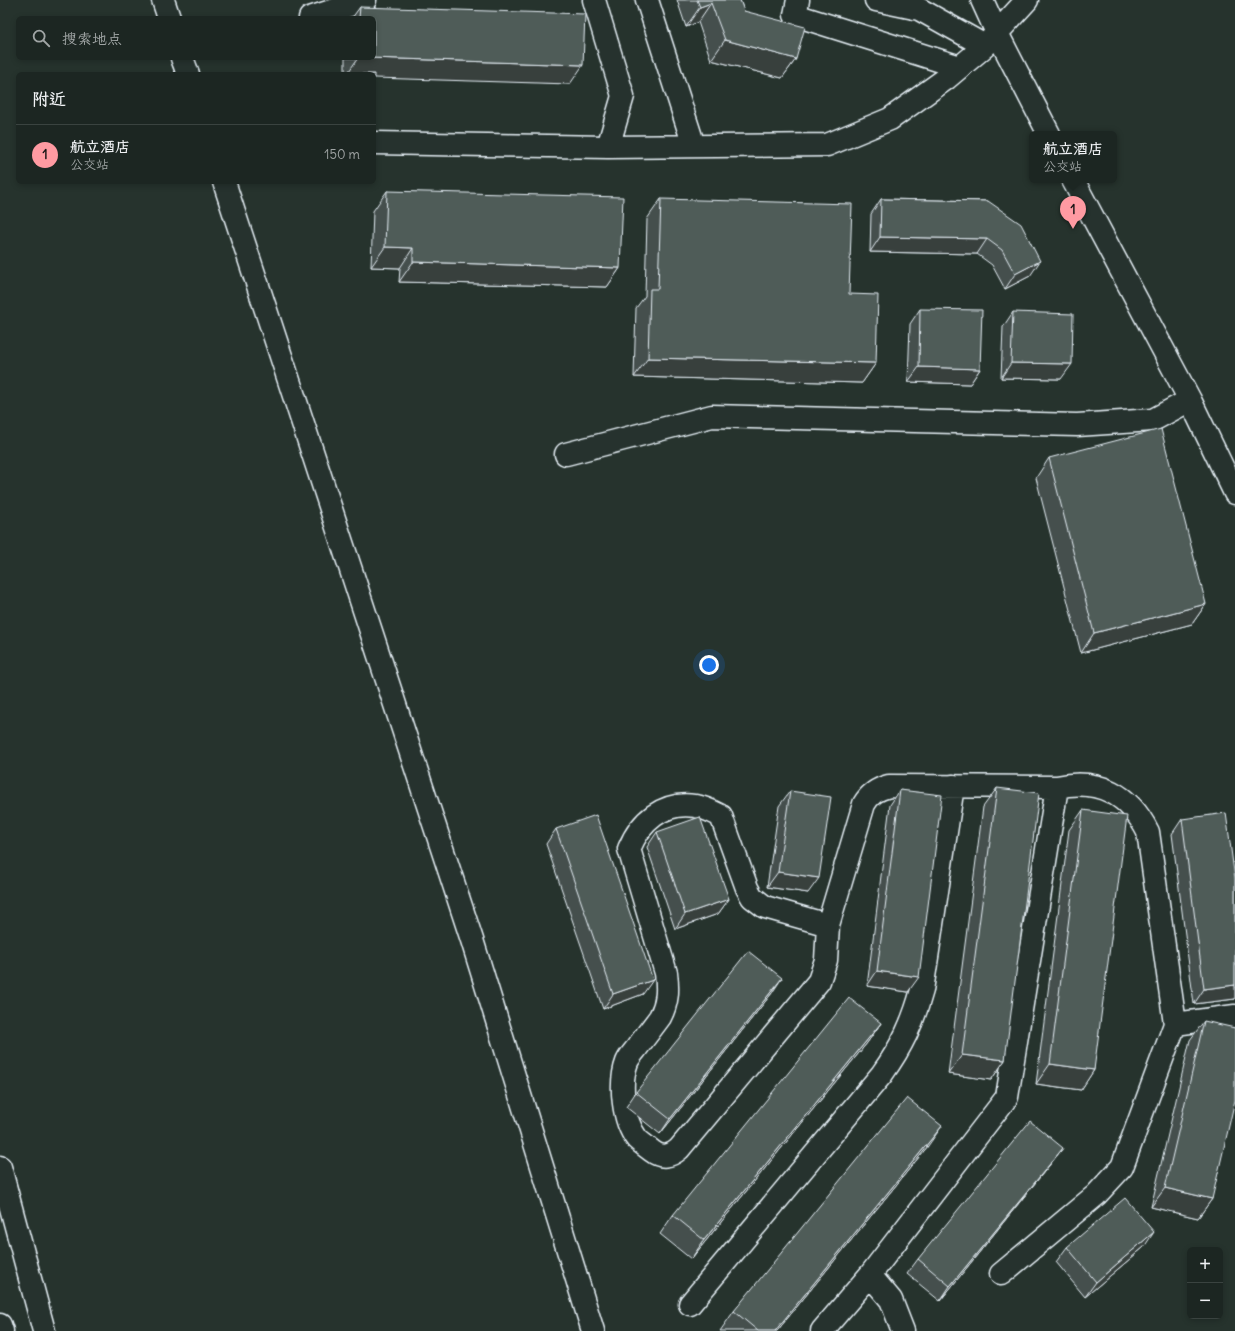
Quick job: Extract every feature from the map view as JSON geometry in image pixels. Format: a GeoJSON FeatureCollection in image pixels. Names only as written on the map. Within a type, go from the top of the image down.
{"type":"FeatureCollection","features":[{"type":"Feature","properties":{"kind":"main road"},"geometry":{"type":"LineString","coordinates":[[162,0],[168,16]]}},
{"type":"Feature","properties":{"kind":"main road"},"geometry":{"type":"LineString","coordinates":[[316,16],[365,0]]}},
{"type":"Feature","properties":{"kind":"main road"},"geometry":{"type":"LineString","coordinates":[[594,0],[623,96],[608,147]]}},
{"type":"Feature","properties":{"kind":"main road"},"geometry":{"type":"LineString","coordinates":[[647,0],[694,146]]}},
{"type":"Feature","properties":{"kind":"main road"},"geometry":{"type":"LineString","coordinates":[[798,0],[795,15],[960,67]]}},
{"type":"Feature","properties":{"kind":"main road"},"geometry":{"type":"LineString","coordinates":[[876,0],[919,9],[991,39]]}},
{"type":"Feature","properties":{"kind":"main road"},"geometry":{"type":"LineString","coordinates":[[982,0],[991,39],[1047,131]]}},
{"type":"Feature","properties":{"kind":"main road"},"geometry":{"type":"LineString","coordinates":[[376,143],[608,147],[827,144],[890,119],[960,67],[991,39],[1027,0]]}},
{"type":"Feature","properties":{"kind":"main road"},"geometry":{"type":"LineString","coordinates":[[183,60],[187,72]]}},
{"type":"Feature","properties":{"kind":"main road"},"geometry":{"type":"LineString","coordinates":[[1075,183],[1190,400],[1235,493]]}},
{"type":"Feature","properties":{"kind":"main road"},"geometry":{"type":"LineString","coordinates":[[225,184],[472,940],[593,1331]]}},
{"type":"Feature","properties":{"kind":"main road"},"geometry":{"type":"LineString","coordinates":[[566,454],[712,416],[1077,425],[1153,420],[1190,400]]}},
{"type":"Feature","properties":{"kind":"main road"},"geometry":{"type":"LineString","coordinates":[[828,925],[765,907],[752,897],[747,888],[721,816],[696,806],[682,806],[668,809],[654,815],[644,824],[634,836],[629,849],[666,973],[668,988],[666,1002],[660,1017],[627,1060],[623,1091],[625,1108],[637,1139],[653,1152],[662,1156],[669,1156],[679,1149],[819,981],[826,960],[828,925],[861,812],[868,797],[881,788],[889,786],[1057,787],[1071,784],[1086,784],[1113,792],[1134,808],[1145,825],[1148,832],[1175,1024],[1122,1167],[1096,1195],[1001,1274]]}},
{"type":"Feature","properties":{"kind":"main road"},"geometry":{"type":"LineString","coordinates":[[690,1304],[882,1074],[905,1038],[915,1014],[922,990],[953,786]]}},
{"type":"Feature","properties":{"kind":"main road"},"geometry":{"type":"LineString","coordinates":[[822,1331],[870,1275],[1007,1097],[1057,787]]}},
{"type":"Feature","properties":{"kind":"main road"},"geometry":{"type":"LineString","coordinates":[[1175,1024],[1235,1016]]}},
{"type":"Feature","properties":{"kind":"main road"},"geometry":{"type":"LineString","coordinates":[[0,1167],[44,1331]]}},
{"type":"Feature","properties":{"kind":"main road"},"geometry":{"type":"LineString","coordinates":[[870,1275],[891,1300],[903,1331]]}},
{"type":"Feature","properties":{"kind":"main road"},"geometry":{"type":"LineString","coordinates":[[0,1325],[2,1331]]}},
{"type":"Feature","properties":{"kind":"building"},"geometry":{"type":"Polygon","coordinates":[[[697,0],[740,0],[744,11],[805,27],[796,59],[725,40],[711,3],[700,7],[697,0]]]}},
{"type":"Feature","properties":{"kind":"building"},"geometry":{"type":"Polygon","coordinates":[[[360,7],[585,14],[583,65],[376,58],[376,16],[359,16],[360,7]]]}},
{"type":"Feature","properties":{"kind":"building"},"geometry":{"type":"Polygon","coordinates":[[[387,191],[623,197],[620,268],[413,262],[413,248],[385,247],[387,191]]]}},
{"type":"Feature","properties":{"kind":"building"},"geometry":{"type":"Polygon","coordinates":[[[661,199],[852,204],[849,294],[878,295],[876,363],[648,358],[650,289],[658,289],[661,199]]]}},
{"type":"Feature","properties":{"kind":"building"},"geometry":{"type":"Polygon","coordinates":[[[881,199],[988,201],[1021,224],[1040,261],[1015,274],[1002,250],[987,239],[880,237],[881,199]]]}},
{"type":"Feature","properties":{"kind":"building"},"geometry":{"type":"Polygon","coordinates":[[[920,309],[982,310],[980,369],[919,367],[920,309]]]}},
{"type":"Feature","properties":{"kind":"building"},"geometry":{"type":"Polygon","coordinates":[[[1013,312],[1073,314],[1072,364],[1011,363],[1013,312]]]}},
{"type":"Feature","properties":{"kind":"building"},"geometry":{"type":"Polygon","coordinates":[[[1161,429],[1206,604],[1094,633],[1049,458],[1161,429]]]}},
{"type":"Feature","properties":{"kind":"building"},"geometry":{"type":"Polygon","coordinates":[[[997,788],[1039,793],[1005,1060],[962,1055],[997,788]]]}},
{"type":"Feature","properties":{"kind":"building"},"geometry":{"type":"Polygon","coordinates":[[[900,790],[942,795],[919,977],[877,971],[900,790]]]}},
{"type":"Feature","properties":{"kind":"building"},"geometry":{"type":"Polygon","coordinates":[[[790,791],[831,797],[819,878],[778,872],[790,791]]]}},
{"type":"Feature","properties":{"kind":"building"},"geometry":{"type":"Polygon","coordinates":[[[1083,810],[1127,816],[1094,1070],[1050,1064],[1083,810]]]}},
{"type":"Feature","properties":{"kind":"building"},"geometry":{"type":"Polygon","coordinates":[[[1226,813],[1235,879],[1235,985],[1204,989],[1182,819],[1226,813]]]}},
{"type":"Feature","properties":{"kind":"building"},"geometry":{"type":"Polygon","coordinates":[[[596,815],[653,980],[613,994],[556,829],[596,815]]]}},
{"type":"Feature","properties":{"kind":"building"},"geometry":{"type":"Polygon","coordinates":[[[700,817],[729,899],[685,914],[657,832],[700,817]]]}},
{"type":"Feature","properties":{"kind":"building"},"geometry":{"type":"Polygon","coordinates":[[[748,951],[782,978],[670,1119],[636,1092],[748,951]]]}},
{"type":"Feature","properties":{"kind":"building"},"geometry":{"type":"Polygon","coordinates":[[[849,998],[881,1023],[704,1240],[673,1215],[849,998]]]}},
{"type":"Feature","properties":{"kind":"building"},"geometry":{"type":"Polygon","coordinates":[[[1204,1021],[1235,1028],[1235,1100],[1212,1199],[1165,1188],[1204,1021]]]}},
{"type":"Feature","properties":{"kind":"building"},"geometry":{"type":"Polygon","coordinates":[[[907,1098],[942,1126],[775,1331],[758,1331],[734,1311],[907,1098]]]}},
{"type":"Feature","properties":{"kind":"building"},"geometry":{"type":"Polygon","coordinates":[[[1030,1121],[1063,1148],[950,1286],[918,1259],[1030,1121]]]}},
{"type":"Feature","properties":{"kind":"building"},"geometry":{"type":"Polygon","coordinates":[[[1125,1198],[1154,1232],[1096,1282],[1067,1247],[1125,1198]]]}},
{"type":"Feature","properties":{"kind":"place","name":"航立酒店"},"geometry":{"type":"Point","coordinates":[1073,229]}}]}
